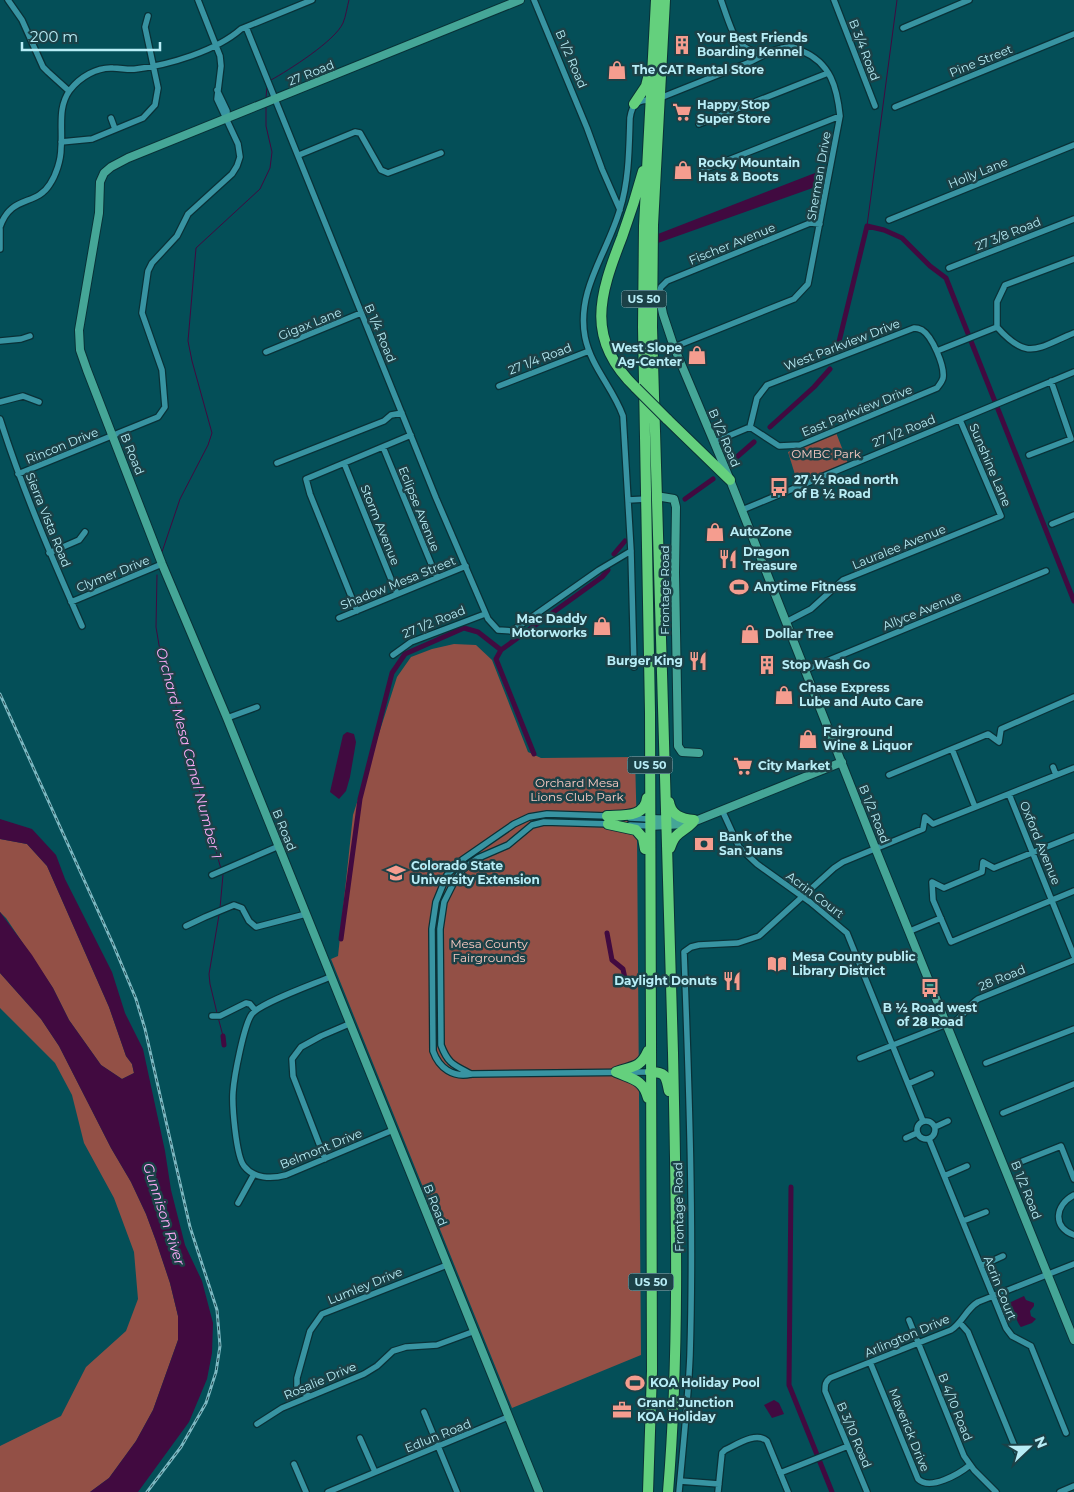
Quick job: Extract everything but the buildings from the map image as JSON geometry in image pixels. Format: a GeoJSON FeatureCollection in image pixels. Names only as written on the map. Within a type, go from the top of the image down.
{"type":"FeatureCollection","features":[{"type":"Feature","properties":{"kind":"highway","name":"US 50"},"geometry":{"type":"LineString","coordinates":[[648,1492],[652,1371],[650,712],[652,327],[653,225],[658,133],[652,69],[656,0]]}},
{"type":"Feature","properties":{"kind":"highway","name":"US 50"},"geometry":{"type":"LineString","coordinates":[[665,0],[648,162],[644,226],[643,327],[646,480],[653,495],[657,524],[668,854],[674,1117],[677,1328],[668,1492]]}},
{"type":"Feature","properties":{"kind":"highway"},"geometry":{"type":"LineString","coordinates":[[634,104],[646,86],[654,34]]}},
{"type":"Feature","properties":{"kind":"highway"},"geometry":{"type":"LineString","coordinates":[[648,162],[645,163],[632,208],[612,261],[602,296],[601,326],[608,351],[625,378],[730,480]]}},
{"type":"Feature","properties":{"kind":"highway"},"geometry":{"type":"LineString","coordinates":[[653,225],[656,281],[659,294]]}},
{"type":"Feature","properties":{"kind":"highway"},"geometry":{"type":"LineString","coordinates":[[607,820],[634,815],[645,804],[650,712]]}},
{"type":"Feature","properties":{"kind":"highway"},"geometry":{"type":"LineString","coordinates":[[664,724],[668,746],[670,806],[675,814],[680,817],[695,820],[688,828],[675,836],[668,854]]}},
{"type":"Feature","properties":{"kind":"highway"},"geometry":{"type":"LineString","coordinates":[[607,820],[636,830],[643,838],[650,923]]}},
{"type":"Feature","properties":{"kind":"highway"},"geometry":{"type":"LineString","coordinates":[[651,823],[662,836],[668,854]]}},
{"type":"Feature","properties":{"kind":"highway"},"geometry":{"type":"LineString","coordinates":[[616,1072],[640,1064],[645,1059],[650,1047]]}},
{"type":"Feature","properties":{"kind":"highway"},"geometry":{"type":"LineString","coordinates":[[616,1072],[638,1081],[643,1086],[650,1110]]}},
{"type":"Feature","properties":{"kind":"highway"},"geometry":{"type":"LineString","coordinates":[[650,1072],[661,1073],[666,1078],[674,1117]]}},
{"type":"Feature","properties":{"kind":"street"},"geometry":{"type":"LineString","coordinates":[[8,0],[22,20],[44,67],[70,91]]}},
{"type":"Feature","properties":{"kind":"street"},"geometry":{"type":"LineString","coordinates":[[198,0],[216,45]]}},
{"type":"Feature","properties":{"kind":"street"},"geometry":{"type":"LineString","coordinates":[[0,249],[0,228],[3,217],[13,207],[36,196],[50,185],[59,160],[62,142],[61,112],[65,99],[82,78],[100,69],[130,70],[184,58],[232,38],[246,27],[312,0]]}},
{"type":"Feature","properties":{"kind":"street","name":"27 Road"},"geometry":{"type":"LineString","coordinates":[[111,167],[128,158],[276,100],[520,0]]}},
{"type":"Feature","properties":{"kind":"street","name":"B 1/2 Road"},"geometry":{"type":"LineString","coordinates":[[534,0],[620,210]]}},
{"type":"Feature","properties":{"kind":"street"},"geometry":{"type":"LineString","coordinates":[[721,0],[738,42],[757,53],[765,54]]}},
{"type":"Feature","properties":{"kind":"street","name":"B 3/4 Road"},"geometry":{"type":"LineString","coordinates":[[834,0],[875,106]]}},
{"type":"Feature","properties":{"kind":"street"},"geometry":{"type":"LineString","coordinates":[[903,28],[969,0]]}},
{"type":"Feature","properties":{"kind":"street"},"geometry":{"type":"LineString","coordinates":[[62,142],[92,139],[143,118],[155,105],[158,88],[145,27],[148,16]]}},
{"type":"Feature","properties":{"kind":"street","name":"B 1/4 Road"},"geometry":{"type":"LineString","coordinates":[[246,27],[485,614],[498,630],[512,631],[599,570],[631,551]]}},
{"type":"Feature","properties":{"kind":"street","name":"Pine Street"},"geometry":{"type":"LineString","coordinates":[[895,107],[1074,34]]}},
{"type":"Feature","properties":{"kind":"street","name":"Rincon Drive"},"geometry":{"type":"LineString","coordinates":[[18,474],[158,417],[165,407],[162,370],[142,313],[148,271],[152,263],[177,236],[188,214],[232,174],[240,157],[238,144],[227,119],[222,114],[217,99],[221,66],[216,45]]}},
{"type":"Feature","properties":{"kind":"street","name":"Sherman Drive"},"geometry":{"type":"LineString","coordinates":[[655,99],[750,62],[765,54],[786,47],[794,47],[810,54],[825,65],[837,92],[840,116],[808,284],[794,299],[674,347]]}},
{"type":"Feature","properties":{"kind":"street"},"geometry":{"type":"LineString","coordinates":[[699,124],[828,73]]}},
{"type":"Feature","properties":{"kind":"street"},"geometry":{"type":"LineString","coordinates":[[634,667],[631,551],[623,416],[589,351],[584,328],[584,314],[587,293],[620,210],[627,182],[630,118],[634,104],[640,101],[655,99]]}},
{"type":"Feature","properties":{"kind":"street"},"geometry":{"type":"LineString","coordinates":[[703,170],[840,116]]}},
{"type":"Feature","properties":{"kind":"street"},"geometry":{"type":"LineString","coordinates":[[111,118],[115,129]]}},
{"type":"Feature","properties":{"kind":"street"},"geometry":{"type":"LineString","coordinates":[[298,155],[355,132],[360,133],[382,170],[388,173],[441,153]]}},
{"type":"Feature","properties":{"kind":"street","name":"Holly Lane"},"geometry":{"type":"LineString","coordinates":[[889,220],[1074,145]]}},
{"type":"Feature","properties":{"kind":"street","name":"B Road"},"geometry":{"type":"LineString","coordinates":[[111,167],[104,173],[100,182],[99,213],[79,330],[80,350],[86,370],[162,564],[227,718],[538,1492]]}},
{"type":"Feature","properties":{"kind":"street","name":"27 3/8 Road"},"geometry":{"type":"LineString","coordinates":[[949,268],[1074,219]]}},
{"type":"Feature","properties":{"kind":"street","name":"Fischer Avenue"},"geometry":{"type":"LineString","coordinates":[[659,294],[666,282],[810,223],[820,224]]}},
{"type":"Feature","properties":{"kind":"street"},"geometry":{"type":"LineString","coordinates":[[1074,259],[1005,285],[997,302],[998,327],[1015,345],[1028,350],[1038,348],[1074,333]]}},
{"type":"Feature","properties":{"kind":"street","name":"B 1/2 Road"},"geometry":{"type":"LineString","coordinates":[[659,294],[663,314],[674,347],[730,480],[1074,1340]]}},
{"type":"Feature","properties":{"kind":"street","name":"Gigax Lane"},"geometry":{"type":"LineString","coordinates":[[266,352],[361,313]]}},
{"type":"Feature","properties":{"kind":"street"},"geometry":{"type":"LineString","coordinates":[[937,351],[998,327]]}},
{"type":"Feature","properties":{"kind":"street","name":"West Parkview Drive"},"geometry":{"type":"LineString","coordinates":[[750,427],[757,398],[767,385],[914,328],[921,329],[927,334],[937,351]]}},
{"type":"Feature","properties":{"kind":"street"},"geometry":{"type":"LineString","coordinates":[[0,341],[30,336]]}},
{"type":"Feature","properties":{"kind":"street","name":"27 1/4 Road"},"geometry":{"type":"LineString","coordinates":[[499,386],[589,351]]}},
{"type":"Feature","properties":{"kind":"street","name":"East Parkview Drive"},"geometry":{"type":"LineString","coordinates":[[750,427],[779,446],[800,445],[937,388],[943,377],[943,370],[937,351]]}},
{"type":"Feature","properties":{"kind":"street","name":"27 1/2 Road"},"geometry":{"type":"LineString","coordinates":[[742,510],[1074,372]]}},
{"type":"Feature","properties":{"kind":"street"},"geometry":{"type":"LineString","coordinates":[[1029,455],[1071,439],[1050,381]]}},
{"type":"Feature","properties":{"kind":"street"},"geometry":{"type":"LineString","coordinates":[[0,402],[23,396],[39,402]]}},
{"type":"Feature","properties":{"kind":"street"},"geometry":{"type":"LineString","coordinates":[[277,463],[384,421],[391,415],[402,414]]}},
{"type":"Feature","properties":{"kind":"street","name":"Sierra Vista Road"},"geometry":{"type":"LineString","coordinates":[[0,420],[18,474],[49,553],[82,626]]}},
{"type":"Feature","properties":{"kind":"street","name":"Sunshine Lane"},"geometry":{"type":"LineString","coordinates":[[960,420],[1000,516]]}},
{"type":"Feature","properties":{"kind":"street"},"geometry":{"type":"LineString","coordinates":[[714,442],[750,427]]}},
{"type":"Feature","properties":{"kind":"street"},"geometry":{"type":"LineString","coordinates":[[357,611],[306,480],[411,435]]}},
{"type":"Feature","properties":{"kind":"street","name":"Eclipse Avenue"},"geometry":{"type":"LineString","coordinates":[[383,447],[437,578]]}},
{"type":"Feature","properties":{"kind":"street","name":"Storm Avenue"},"geometry":{"type":"LineString","coordinates":[[344,463],[397,594]]}},
{"type":"Feature","properties":{"kind":"street"},"geometry":{"type":"LineString","coordinates":[[628,500],[652,498]]}},
{"type":"Feature","properties":{"kind":"street","name":"Frontage Road"},"geometry":{"type":"LineString","coordinates":[[652,498],[674,500],[676,507],[675,573],[678,746],[682,752],[700,754]]}},
{"type":"Feature","properties":{"kind":"street"},"geometry":{"type":"LineString","coordinates":[[1052,524],[1074,515]]}},
{"type":"Feature","properties":{"kind":"street","name":"Lauralee Avenue"},"geometry":{"type":"LineString","coordinates":[[786,622],[811,609],[844,580],[1000,516]]}},
{"type":"Feature","properties":{"kind":"street"},"geometry":{"type":"LineString","coordinates":[[49,553],[79,540],[85,532]]}},
{"type":"Feature","properties":{"kind":"street","name":"Clymer Drive"},"geometry":{"type":"LineString","coordinates":[[71,602],[162,564]]}},
{"type":"Feature","properties":{"kind":"street","name":"Shadow Mesa Street"},"geometry":{"type":"LineString","coordinates":[[339,618],[466,566]]}},
{"type":"Feature","properties":{"kind":"street","name":"Allyce Avenue"},"geometry":{"type":"LineString","coordinates":[[805,670],[1046,571]]}},
{"type":"Feature","properties":{"kind":"street","name":"27 1/2 Road"},"geometry":{"type":"LineString","coordinates":[[392,655],[411,642],[485,614]]}},
{"type":"Feature","properties":{"kind":"street"},"geometry":{"type":"LineString","coordinates":[[889,775],[988,734],[999,742],[1000,729],[1074,697]]}},
{"type":"Feature","properties":{"kind":"street"},"geometry":{"type":"LineString","coordinates":[[227,718],[257,707]]}},
{"type":"Feature","properties":{"kind":"street"},"geometry":{"type":"LineString","coordinates":[[952,749],[975,808]]}},
{"type":"Feature","properties":{"kind":"street"},"geometry":{"type":"LineString","coordinates":[[650,1072],[460,1075],[445,1069],[436,1060],[433,1051],[432,929],[434,910],[442,884],[447,875],[462,860],[514,824],[529,817],[547,814],[607,820],[684,824],[842,762]]}},
{"type":"Feature","properties":{"kind":"street"},"geometry":{"type":"LineString","coordinates":[[1053,767],[1056,774]]}},
{"type":"Feature","properties":{"kind":"street"},"geometry":{"type":"LineString","coordinates":[[802,897],[843,862],[922,829],[925,817],[933,824],[1074,768]]}},
{"type":"Feature","properties":{"kind":"street","name":"Oxford Avenue"},"geometry":{"type":"LineString","coordinates":[[1009,794],[1074,956]]}},
{"type":"Feature","properties":{"kind":"street","name":"Acrin Court"},"geometry":{"type":"LineString","coordinates":[[722,810],[739,847],[757,864],[847,933],[922,1121]]}},
{"type":"Feature","properties":{"kind":"street"},"geometry":{"type":"LineString","coordinates":[[471,1074],[452,1064],[445,1057],[441,1045],[440,929],[444,902],[451,885],[463,869],[478,858],[508,845],[532,825],[544,822],[607,820]]}},
{"type":"Feature","properties":{"kind":"street"},"geometry":{"type":"LineString","coordinates":[[1074,836],[994,868],[983,862],[982,872],[944,888],[932,882],[933,900],[951,942],[1074,891]]}},
{"type":"Feature","properties":{"kind":"street"},"geometry":{"type":"LineString","coordinates":[[212,875],[278,846]]}},
{"type":"Feature","properties":{"kind":"street","name":"Frontage Road"},"geometry":{"type":"LineString","coordinates":[[679,1492],[689,1367],[691,1292],[684,952],[698,945],[738,943],[759,936],[802,897]]}},
{"type":"Feature","properties":{"kind":"street"},"geometry":{"type":"LineString","coordinates":[[186,926],[205,916],[234,905],[242,908],[248,920],[256,927],[306,914]]}},
{"type":"Feature","properties":{"kind":"street"},"geometry":{"type":"LineString","coordinates":[[910,931],[941,918]]}},
{"type":"Feature","properties":{"kind":"street","name":"28 Road"},"geometry":{"type":"LineString","coordinates":[[860,1058],[957,1020],[978,999],[1074,960]]}},
{"type":"Feature","properties":{"kind":"street"},"geometry":{"type":"LineString","coordinates":[[238,1203],[254,1174],[242,1165],[238,1152],[232,1093],[248,1020],[255,1010],[260,1007],[330,977]]}},
{"type":"Feature","properties":{"kind":"street"},"geometry":{"type":"LineString","coordinates":[[212,1016],[220,1016],[246,1003],[250,1004],[255,1010]]}},
{"type":"Feature","properties":{"kind":"street"},"geometry":{"type":"LineString","coordinates":[[325,1159],[292,1076],[292,1058],[301,1047],[350,1024]]}},
{"type":"Feature","properties":{"kind":"street"},"geometry":{"type":"LineString","coordinates":[[986,1063],[1074,1029]]}},
{"type":"Feature","properties":{"kind":"street"},"geometry":{"type":"LineString","coordinates":[[908,1084],[931,1074]]}},
{"type":"Feature","properties":{"kind":"street"},"geometry":{"type":"LineString","coordinates":[[1003,1113],[1074,1084]]}},
{"type":"Feature","properties":{"kind":"street"},"geometry":{"type":"LineString","coordinates":[[922,1121],[930,1121],[935,1126],[934,1134],[929,1139],[922,1138],[917,1133],[917,1126],[922,1121]]}},
{"type":"Feature","properties":{"kind":"street"},"geometry":{"type":"LineString","coordinates":[[935,1126],[948,1121]]}},
{"type":"Feature","properties":{"kind":"street","name":"Belmont Drive"},"geometry":{"type":"LineString","coordinates":[[254,1174],[274,1178],[393,1130]]}},
{"type":"Feature","properties":{"kind":"street"},"geometry":{"type":"LineString","coordinates":[[906,1138],[917,1133]]}},
{"type":"Feature","properties":{"kind":"street","name":"Acrin Court"},"geometry":{"type":"LineString","coordinates":[[929,1139],[1006,1328],[1012,1336],[1031,1346],[1066,1433]]}},
{"type":"Feature","properties":{"kind":"street"},"geometry":{"type":"LineString","coordinates":[[1018,1163],[1061,1146],[1074,1179]]}},
{"type":"Feature","properties":{"kind":"street"},"geometry":{"type":"LineString","coordinates":[[944,1176],[967,1166]]}},
{"type":"Feature","properties":{"kind":"street"},"geometry":{"type":"LineString","coordinates":[[1074,1195],[1066,1199],[1061,1206],[1059,1218],[1061,1225],[1074,1234]]}},
{"type":"Feature","properties":{"kind":"street"},"geometry":{"type":"LineString","coordinates":[[963,1221],[986,1212]]}},
{"type":"Feature","properties":{"kind":"street"},"geometry":{"type":"LineString","coordinates":[[980,1266],[1003,1256]]}},
{"type":"Feature","properties":{"kind":"street","name":"Arlington Drive"},"geometry":{"type":"LineString","coordinates":[[825,1385],[830,1378],[951,1330],[960,1323],[970,1307],[1074,1264]]}},
{"type":"Feature","properties":{"kind":"street","name":"Lumley Drive"},"geometry":{"type":"LineString","coordinates":[[308,1396],[297,1388],[297,1378],[310,1331],[322,1314],[447,1265]]}},
{"type":"Feature","properties":{"kind":"street","name":"B 4/10 Road"},"geometry":{"type":"LineString","coordinates":[[909,1320],[958,1442],[970,1465],[996,1492]]}},
{"type":"Feature","properties":{"kind":"street"},"geometry":{"type":"LineString","coordinates":[[960,1323],[968,1332],[1016,1452]]}},
{"type":"Feature","properties":{"kind":"street","name":"Rosalie Drive"},"geometry":{"type":"LineString","coordinates":[[257,1424],[282,1408],[364,1374],[394,1351],[406,1347],[437,1345],[474,1331]]}},
{"type":"Feature","properties":{"kind":"street","name":"Maverick Drive"},"geometry":{"type":"LineString","coordinates":[[870,1362],[918,1479],[926,1484],[935,1483],[958,1474],[970,1465]]}},
{"type":"Feature","properties":{"kind":"street","name":"B 3/10 Road"},"geometry":{"type":"LineString","coordinates":[[825,1385],[825,1391],[867,1492]]}},
{"type":"Feature","properties":{"kind":"street"},"geometry":{"type":"LineString","coordinates":[[424,1412],[457,1492]]}},
{"type":"Feature","properties":{"kind":"street","name":"Edlun Road"},"geometry":{"type":"LineString","coordinates":[[328,1492],[438,1448],[508,1417]]}},
{"type":"Feature","properties":{"kind":"street"},"geometry":{"type":"LineString","coordinates":[[718,1492],[722,1453],[756,1437],[767,1440],[788,1492]]}},
{"type":"Feature","properties":{"kind":"street"},"geometry":{"type":"LineString","coordinates":[[360,1438],[375,1472]]}},
{"type":"Feature","properties":{"kind":"street"},"geometry":{"type":"LineString","coordinates":[[780,1473],[848,1446]]}},
{"type":"Feature","properties":{"kind":"street"},"geometry":{"type":"LineString","coordinates":[[294,1464],[306,1492]]}},
{"type":"Feature","properties":{"kind":"street"},"geometry":{"type":"LineString","coordinates":[[680,1481],[719,1484]]}},
{"type":"Feature","properties":{"kind":"street"},"geometry":{"type":"LineString","coordinates":[[1060,1492],[1074,1486]]}},
{"type":"Feature","properties":{"kind":"green space","name":"OMBC Park"},"geometry":{"type":"Polygon","coordinates":[[[835,430],[849,466],[797,481],[788,452],[835,430]]]}},
{"type":"Feature","properties":{"kind":"green space","name":"Mesa County Fairgrounds"},"geometry":{"type":"Polygon","coordinates":[[[454,644],[476,645],[492,660],[528,752],[541,758],[635,757],[641,1355],[512,1408],[331,959],[338,956],[353,815],[397,677],[411,657],[432,649],[454,644]]]}},
{"type":"Feature","properties":{"kind":"green space"},"geometry":{"type":"Polygon","coordinates":[[[0,839],[27,844],[47,866],[109,1007],[134,1073],[122,1079],[101,1065],[69,1020],[53,988],[0,912],[0,839]]]}},
{"type":"Feature","properties":{"kind":"green space"},"geometry":{"type":"Polygon","coordinates":[[[0,973],[41,1019],[59,1046],[111,1148],[131,1182],[156,1241],[170,1283],[178,1316],[178,1340],[153,1410],[136,1441],[109,1478],[90,1492],[0,1492],[0,1446],[61,1416],[86,1367],[126,1331],[138,1299],[134,1252],[114,1198],[84,1143],[72,1095],[55,1063],[0,1008],[0,973]]]}},
{"type":"Feature","properties":{"kind":"water"},"geometry":{"type":"Polygon","coordinates":[[[815,173],[821,185],[658,243],[658,234],[815,173]]]}},
{"type":"Feature","properties":{"kind":"water"},"geometry":{"type":"Polygon","coordinates":[[[347,732],[354,734],[356,742],[346,791],[339,799],[330,792],[343,735],[347,732]]]}},
{"type":"Feature","properties":{"kind":"water","name":"Gunnison River"},"geometry":{"type":"Polygon","coordinates":[[[0,819],[32,829],[56,855],[65,879],[112,972],[125,1013],[143,1049],[165,1151],[171,1190],[185,1245],[202,1281],[213,1323],[212,1353],[207,1379],[189,1422],[138,1492],[90,1492],[109,1478],[136,1441],[153,1410],[178,1340],[178,1316],[170,1283],[156,1241],[131,1182],[111,1148],[59,1046],[41,1019],[0,973],[0,912],[32,955],[53,988],[69,1020],[101,1065],[122,1079],[134,1073],[109,1007],[47,866],[27,844],[0,839],[0,819]]]}},
{"type":"Feature","properties":{"kind":"water"},"geometry":{"type":"Polygon","coordinates":[[[1024,1296],[1026,1300],[1034,1303],[1030,1311],[1031,1316],[1036,1319],[1032,1323],[1021,1327],[1009,1303],[1024,1296]]]}},
{"type":"Feature","properties":{"kind":"water"},"geometry":{"type":"Polygon","coordinates":[[[774,1400],[779,1403],[784,1414],[772,1418],[764,1405],[774,1400]]]}},
{"type":"Feature","properties":{"kind":"waterway","name":"Orchard Mesa Canal Number 1"},"geometry":{"type":"LineString","coordinates":[[271,80],[300,62],[331,38],[343,23],[349,0]]}},
{"type":"Feature","properties":{"kind":"waterway"},"geometry":{"type":"LineString","coordinates":[[867,226],[897,0]]}},
{"type":"Feature","properties":{"kind":"waterway","name":"Orchard Mesa Canal Number 1"},"geometry":{"type":"LineString","coordinates":[[266,98],[267,85]]}},
{"type":"Feature","properties":{"kind":"waterway","name":"Orchard Mesa Canal Number 1"},"geometry":{"type":"LineString","coordinates":[[162,552],[180,499],[208,445],[212,433],[188,341],[196,248],[260,189],[270,168],[272,152],[266,126],[266,107]]}},
{"type":"Feature","properties":{"kind":"waterway"},"geometry":{"type":"LineString","coordinates":[[837,350],[867,226],[884,230],[902,238],[930,266],[946,278],[1074,601]]}},
{"type":"Feature","properties":{"kind":"waterway"},"geometry":{"type":"LineString","coordinates":[[770,427],[814,387],[830,369]]}},
{"type":"Feature","properties":{"kind":"waterway"},"geometry":{"type":"LineString","coordinates":[[730,463],[754,442]]}},
{"type":"Feature","properties":{"kind":"waterway"},"geometry":{"type":"LineString","coordinates":[[685,499],[713,479]]}},
{"type":"Feature","properties":{"kind":"waterway"},"geometry":{"type":"LineString","coordinates":[[614,554],[625,541]]}},
{"type":"Feature","properties":{"kind":"waterway"},"geometry":{"type":"LineString","coordinates":[[534,754],[496,659],[501,650],[602,577],[608,570]]}},
{"type":"Feature","properties":{"kind":"waterway","name":"Orchard Mesa Canal Number 1"},"geometry":{"type":"LineString","coordinates":[[157,575],[156,627],[159,645],[221,869]]}},
{"type":"Feature","properties":{"kind":"waterway"},"geometry":{"type":"LineString","coordinates":[[341,939],[360,799],[392,673],[405,654],[464,628],[478,632],[501,650]]}},
{"type":"Feature","properties":{"kind":"waterway","name":"Orchard Mesa Canal Number 1"},"geometry":{"type":"LineString","coordinates":[[220,908],[223,875]]}},
{"type":"Feature","properties":{"kind":"waterway","name":"Orchard Mesa Canal Number 1"},"geometry":{"type":"LineString","coordinates":[[217,1013],[209,974],[219,915]]}},
{"type":"Feature","properties":{"kind":"waterway"},"geometry":{"type":"LineString","coordinates":[[607,933],[612,960],[623,969],[626,983]]}},
{"type":"Feature","properties":{"kind":"waterway","name":"Orchard Mesa Canal Number 1"},"geometry":{"type":"LineString","coordinates":[[218,1017],[223,1036]]}},
{"type":"Feature","properties":{"kind":"waterway","name":"Orchard Mesa Canal Number 1"},"geometry":{"type":"LineString","coordinates":[[223,1036],[224,1045]]}},
{"type":"Feature","properties":{"kind":"waterway"},"geometry":{"type":"LineString","coordinates":[[791,1187],[789,1385],[832,1492]]}},
{"type":"Feature","properties":{"kind":"railway"},"geometry":{"type":"LineString","coordinates":[[0,694],[136,999],[145,1029],[190,1227],[217,1310],[220,1346],[216,1372],[206,1403],[181,1447],[147,1492]]}},
{"type":"Feature","properties":{"kind":"place","name":"Your Best Friends Boarding Kennel"},"geometry":{"type":"Point","coordinates":[682,45]}},
{"type":"Feature","properties":{"kind":"place","name":"The CAT Rental Store"},"geometry":{"type":"Point","coordinates":[617,70]}},
{"type":"Feature","properties":{"kind":"place","name":"Happy Stop Super Store"},"geometry":{"type":"Point","coordinates":[682,112]}},
{"type":"Feature","properties":{"kind":"place","name":"Rocky Mountain Hats & Boots"},"geometry":{"type":"Point","coordinates":[683,170]}},
{"type":"Feature","properties":{"kind":"place","name":"West Slope Ag-Center"},"geometry":{"type":"Point","coordinates":[697,355]}},
{"type":"Feature","properties":{"kind":"place","name":"27 ½ Road north of B ½ Road"},"geometry":{"type":"Point","coordinates":[779,487]}},
{"type":"Feature","properties":{"kind":"place","name":"AutoZone"},"geometry":{"type":"Point","coordinates":[715,532]}},
{"type":"Feature","properties":{"kind":"place","name":"Dragon Treasure"},"geometry":{"type":"Point","coordinates":[728,559]}},
{"type":"Feature","properties":{"kind":"place","name":"Anytime Fitness"},"geometry":{"type":"Point","coordinates":[739,587]}},
{"type":"Feature","properties":{"kind":"place","name":"Mac Daddy Motorworks"},"geometry":{"type":"Point","coordinates":[602,626]}},
{"type":"Feature","properties":{"kind":"place","name":"Dollar Tree"},"geometry":{"type":"Point","coordinates":[750,634]}},
{"type":"Feature","properties":{"kind":"place","name":"Burger King"},"geometry":{"type":"Point","coordinates":[698,661]}},
{"type":"Feature","properties":{"kind":"place","name":"Stop Wash Go"},"geometry":{"type":"Point","coordinates":[767,665]}},
{"type":"Feature","properties":{"kind":"place","name":"Chase Express Lube and Auto Care"},"geometry":{"type":"Point","coordinates":[784,695]}},
{"type":"Feature","properties":{"kind":"place","name":"Fairground Wine & Liquor"},"geometry":{"type":"Point","coordinates":[808,739]}},
{"type":"Feature","properties":{"kind":"place","name":"City Market"},"geometry":{"type":"Point","coordinates":[743,766]}},
{"type":"Feature","properties":{"kind":"place","name":"Bank of the San Juans"},"geometry":{"type":"Point","coordinates":[704,844]}},
{"type":"Feature","properties":{"kind":"place","name":"Colorado State University Extension"},"geometry":{"type":"Point","coordinates":[396,873]}},
{"type":"Feature","properties":{"kind":"place","name":"Mesa County public Library District"},"geometry":{"type":"Point","coordinates":[777,964]}},
{"type":"Feature","properties":{"kind":"place","name":"Daylight Donuts"},"geometry":{"type":"Point","coordinates":[732,981]}},
{"type":"Feature","properties":{"kind":"place","name":"B ½ Road west of 28 Road"},"geometry":{"type":"Point","coordinates":[930,988]}},
{"type":"Feature","properties":{"kind":"place","name":"KOA Holiday Pool"},"geometry":{"type":"Point","coordinates":[635,1383]}},
{"type":"Feature","properties":{"kind":"place","name":"Grand Junction KOA Holiday"},"geometry":{"type":"Point","coordinates":[622,1410]}},
{"type":"Feature","properties":{"kind":"park label","name":"Orchard Mesa Lions Club Park"},"geometry":{"type":"Point","coordinates":[577,790]}}]}
